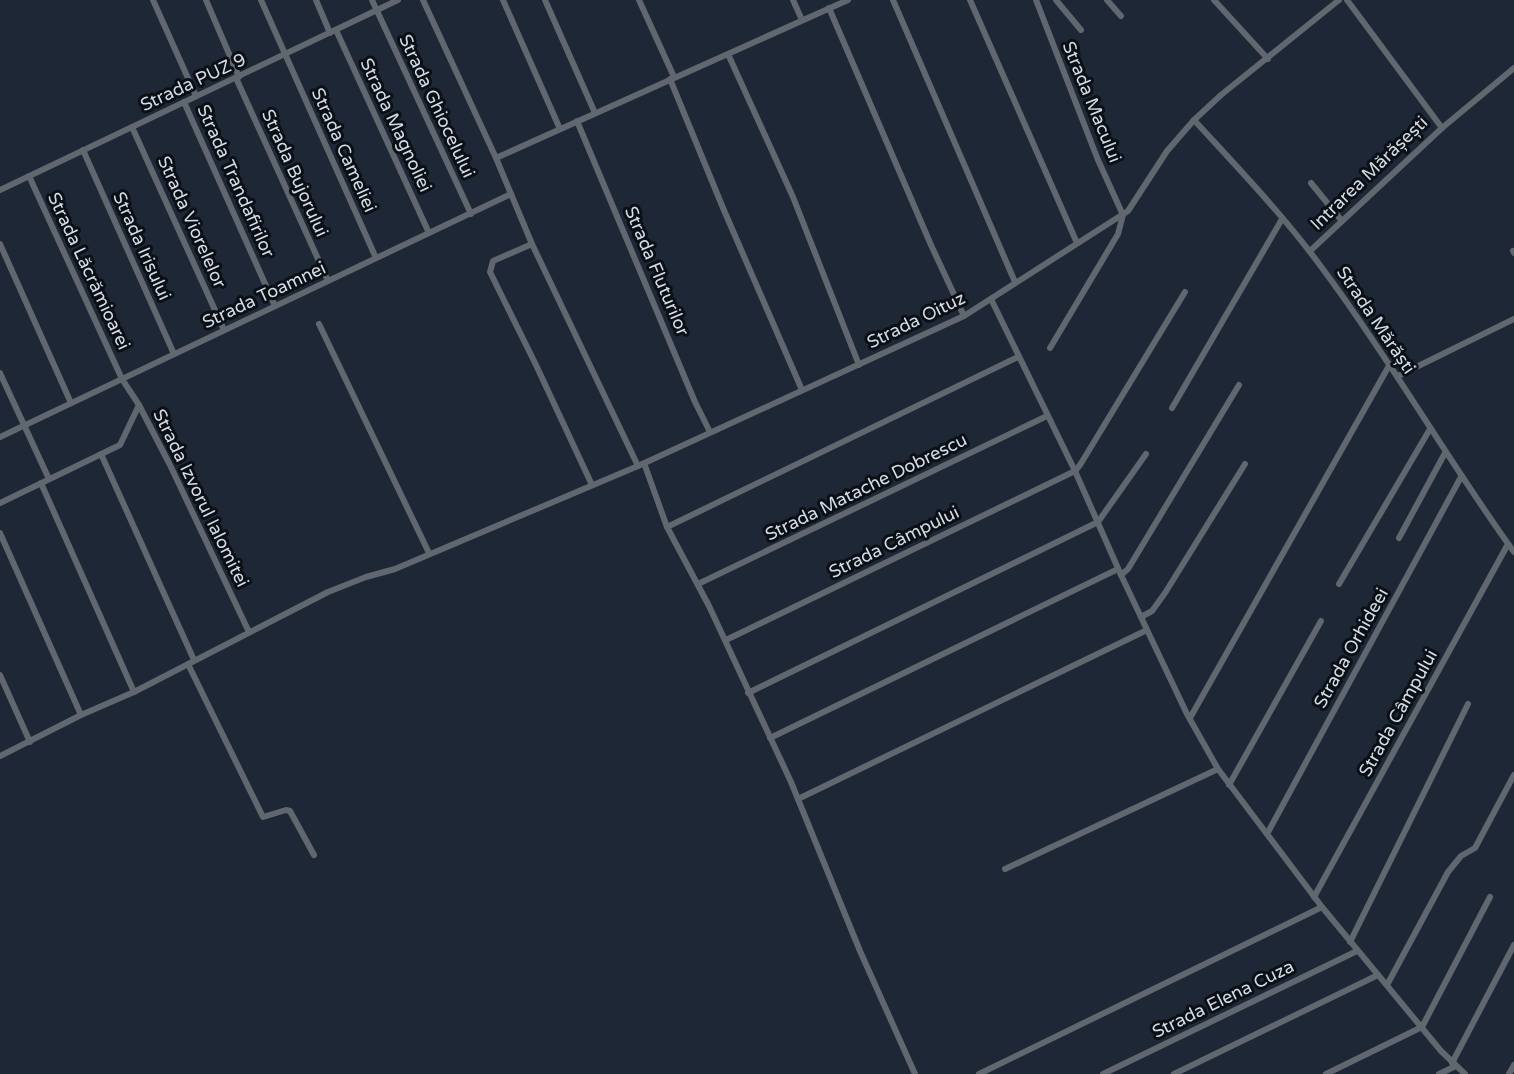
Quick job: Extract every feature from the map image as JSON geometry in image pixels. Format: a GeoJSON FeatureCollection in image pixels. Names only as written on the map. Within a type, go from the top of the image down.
{"type":"FeatureCollection","features":[{"type":"Feature","properties":{"kind":"street"},"geometry":{"type":"LineString","coordinates":[[153,0],[196,96]]}},
{"type":"Feature","properties":{"kind":"street","name":"Strada Bujorului"},"geometry":{"type":"LineString","coordinates":[[206,0],[328,281]]}},
{"type":"Feature","properties":{"kind":"street","name":"Strada Cameliei"},"geometry":{"type":"LineString","coordinates":[[261,0],[375,258]]}},
{"type":"Feature","properties":{"kind":"street","name":"Strada Magnoliei"},"geometry":{"type":"LineString","coordinates":[[316,0],[429,232]]}},
{"type":"Feature","properties":{"kind":"street","name":"Strada Ghiocelului"},"geometry":{"type":"LineString","coordinates":[[372,0],[471,214]]}},
{"type":"Feature","properties":{"kind":"street","name":"Strada PUZ 9"},"geometry":{"type":"LineString","coordinates":[[0,190],[398,0]]}},
{"type":"Feature","properties":{"kind":"street"},"geometry":{"type":"LineString","coordinates":[[423,0],[496,158],[532,244],[641,465],[667,527],[726,640],[748,693],[798,799],[860,951],[915,1074]]}},
{"type":"Feature","properties":{"kind":"street"},"geometry":{"type":"LineString","coordinates":[[503,0],[560,129]]}},
{"type":"Feature","properties":{"kind":"street"},"geometry":{"type":"LineString","coordinates":[[545,0],[595,113]]}},
{"type":"Feature","properties":{"kind":"street"},"geometry":{"type":"LineString","coordinates":[[639,0],[723,208],[802,390]]}},
{"type":"Feature","properties":{"kind":"street"},"geometry":{"type":"LineString","coordinates":[[793,0],[802,20]]}},
{"type":"Feature","properties":{"kind":"street"},"geometry":{"type":"LineString","coordinates":[[496,158],[848,0]]}},
{"type":"Feature","properties":{"kind":"street"},"geometry":{"type":"LineString","coordinates":[[893,0],[1015,282]]}},
{"type":"Feature","properties":{"kind":"street"},"geometry":{"type":"LineString","coordinates":[[970,0],[1077,243]]}},
{"type":"Feature","properties":{"kind":"street","name":"Strada Macului"},"geometry":{"type":"LineString","coordinates":[[1036,0],[1098,160],[1123,215]]}},
{"type":"Feature","properties":{"kind":"street"},"geometry":{"type":"LineString","coordinates":[[1056,0],[1082,30]]}},
{"type":"Feature","properties":{"kind":"street"},"geometry":{"type":"LineString","coordinates":[[1107,0],[1121,16]]}},
{"type":"Feature","properties":{"kind":"street"},"geometry":{"type":"LineString","coordinates":[[1214,0],[1268,59]]}},
{"type":"Feature","properties":{"kind":"street","name":"Strada Oituz"},"geometry":{"type":"LineString","coordinates":[[0,756],[81,715],[134,692],[328,592],[366,577],[395,569],[641,465],[964,316],[1123,215],[1133,206],[1178,136],[1194,120],[1221,95],[1339,0]]}},
{"type":"Feature","properties":{"kind":"street","name":"Intrarea Mărășești"},"geometry":{"type":"LineString","coordinates":[[1310,251],[1442,128],[1347,0]]}},
{"type":"Feature","properties":{"kind":"street"},"geometry":{"type":"LineString","coordinates":[[830,8],[931,245],[964,316]]}},
{"type":"Feature","properties":{"kind":"street"},"geometry":{"type":"LineString","coordinates":[[728,54],[793,197],[859,364]]}},
{"type":"Feature","properties":{"kind":"street"},"geometry":{"type":"LineString","coordinates":[[1442,128],[1514,68]]}},
{"type":"Feature","properties":{"kind":"street","name":"Strada Trandafirilor"},"geometry":{"type":"LineString","coordinates":[[184,102],[275,306]]}},
{"type":"Feature","properties":{"kind":"street","name":"Strada Mărăști"},"geometry":{"type":"LineString","coordinates":[[1194,120],[1310,251],[1390,364],[1445,453],[1514,552]]}},
{"type":"Feature","properties":{"kind":"street","name":"Strada Fluturilor"},"geometry":{"type":"LineString","coordinates":[[577,121],[695,402],[710,432]]}},
{"type":"Feature","properties":{"kind":"street","name":"Strada Viorelelor"},"geometry":{"type":"LineString","coordinates":[[132,127],[224,330]]}},
{"type":"Feature","properties":{"kind":"street","name":"Strada Irisului"},"geometry":{"type":"LineString","coordinates":[[83,150],[174,354]]}},
{"type":"Feature","properties":{"kind":"street","name":"Strada Lăcrămioarei"},"geometry":{"type":"LineString","coordinates":[[30,176],[122,379]]}},
{"type":"Feature","properties":{"kind":"street"},"geometry":{"type":"LineString","coordinates":[[1311,183],[1342,221]]}},
{"type":"Feature","properties":{"kind":"street","name":"Strada Toamnei"},"geometry":{"type":"LineString","coordinates":[[0,437],[511,194]]}},
{"type":"Feature","properties":{"kind":"street"},"geometry":{"type":"LineString","coordinates":[[1050,348],[1118,234],[1123,215]]}},
{"type":"Feature","properties":{"kind":"street"},"geometry":{"type":"LineString","coordinates":[[1172,408],[1282,219]]}},
{"type":"Feature","properties":{"kind":"street"},"geometry":{"type":"LineString","coordinates":[[0,244],[71,403]]}},
{"type":"Feature","properties":{"kind":"street"},"geometry":{"type":"LineString","coordinates":[[532,244],[493,261],[490,272],[592,485]]}},
{"type":"Feature","properties":{"kind":"street"},"geometry":{"type":"LineString","coordinates":[[1075,471],[1185,292]]}},
{"type":"Feature","properties":{"kind":"street"},"geometry":{"type":"LineString","coordinates":[[991,299],[1075,471],[1147,630],[1218,769],[1357,951],[1454,1065],[1465,1074]]}},
{"type":"Feature","properties":{"kind":"street"},"geometry":{"type":"LineString","coordinates":[[1398,376],[1514,320]]}},
{"type":"Feature","properties":{"kind":"street"},"geometry":{"type":"LineString","coordinates":[[319,324],[429,554]]}},
{"type":"Feature","properties":{"kind":"street"},"geometry":{"type":"LineString","coordinates":[[667,527],[1018,357]]}},
{"type":"Feature","properties":{"kind":"street"},"geometry":{"type":"LineString","coordinates":[[1190,718],[1390,364]]}},
{"type":"Feature","properties":{"kind":"street"},"geometry":{"type":"LineString","coordinates":[[0,374],[26,424],[49,479]]}},
{"type":"Feature","properties":{"kind":"street","name":"Strada Izvorul Ialomitei"},"geometry":{"type":"LineString","coordinates":[[122,379],[139,405],[249,632]]}},
{"type":"Feature","properties":{"kind":"street"},"geometry":{"type":"LineString","coordinates":[[770,738],[1128,569],[1239,385]]}},
{"type":"Feature","properties":{"kind":"street"},"geometry":{"type":"LineString","coordinates":[[0,503],[120,444],[139,405]]}},
{"type":"Feature","properties":{"kind":"street","name":"Strada Matache Dobrescu"},"geometry":{"type":"LineString","coordinates":[[698,584],[1047,416]]}},
{"type":"Feature","properties":{"kind":"street"},"geometry":{"type":"LineString","coordinates":[[1339,584],[1430,429]]}},
{"type":"Feature","properties":{"kind":"street"},"geometry":{"type":"LineString","coordinates":[[1399,538],[1445,453]]}},
{"type":"Feature","properties":{"kind":"street"},"geometry":{"type":"LineString","coordinates":[[102,454],[191,662],[263,816],[290,811],[314,855]]}},
{"type":"Feature","properties":{"kind":"street"},"geometry":{"type":"LineString","coordinates":[[748,693],[1098,522],[1146,454]]}},
{"type":"Feature","properties":{"kind":"street"},"geometry":{"type":"LineString","coordinates":[[1141,617],[1152,611],[1165,593],[1245,464]]}},
{"type":"Feature","properties":{"kind":"street","name":"Strada Câmpului"},"geometry":{"type":"LineString","coordinates":[[726,640],[1075,471]]}},
{"type":"Feature","properties":{"kind":"street","name":"Strada Orhideei"},"geometry":{"type":"LineString","coordinates":[[1267,834],[1461,477]]}},
{"type":"Feature","properties":{"kind":"street"},"geometry":{"type":"LineString","coordinates":[[41,483],[134,692]]}},
{"type":"Feature","properties":{"kind":"street"},"geometry":{"type":"LineString","coordinates":[[0,533],[81,715]]}},
{"type":"Feature","properties":{"kind":"street","name":"Strada Câmpului"},"geometry":{"type":"LineString","coordinates":[[1314,897],[1508,544]]}},
{"type":"Feature","properties":{"kind":"street"},"geometry":{"type":"LineString","coordinates":[[1229,785],[1321,621]]}},
{"type":"Feature","properties":{"kind":"street"},"geometry":{"type":"LineString","coordinates":[[798,799],[1147,630]]}},
{"type":"Feature","properties":{"kind":"street"},"geometry":{"type":"LineString","coordinates":[[0,675],[30,741]]}},
{"type":"Feature","properties":{"kind":"street"},"geometry":{"type":"LineString","coordinates":[[1350,942],[1468,704]]}},
{"type":"Feature","properties":{"kind":"street"},"geometry":{"type":"LineString","coordinates":[[1005,869],[1218,769]]}},
{"type":"Feature","properties":{"kind":"street"},"geometry":{"type":"LineString","coordinates":[[1387,985],[1448,872],[1461,856],[1475,848],[1514,775]]}},
{"type":"Feature","properties":{"kind":"street"},"geometry":{"type":"LineString","coordinates":[[1326,1074],[1422,1027],[1490,897]]}},
{"type":"Feature","properties":{"kind":"street"},"geometry":{"type":"LineString","coordinates":[[979,1074],[1322,907]]}},
{"type":"Feature","properties":{"kind":"street"},"geometry":{"type":"LineString","coordinates":[[1439,1074],[1454,1065],[1514,945]]}},
{"type":"Feature","properties":{"kind":"street","name":"Strada Elena Cuza"},"geometry":{"type":"LineString","coordinates":[[1103,1074],[1357,951]]}},
{"type":"Feature","properties":{"kind":"street"},"geometry":{"type":"LineString","coordinates":[[1174,1074],[1378,975]]}},
{"type":"Feature","properties":{"kind":"street"},"geometry":{"type":"LineString","coordinates":[[1509,1074],[1514,1065]]}}]}
